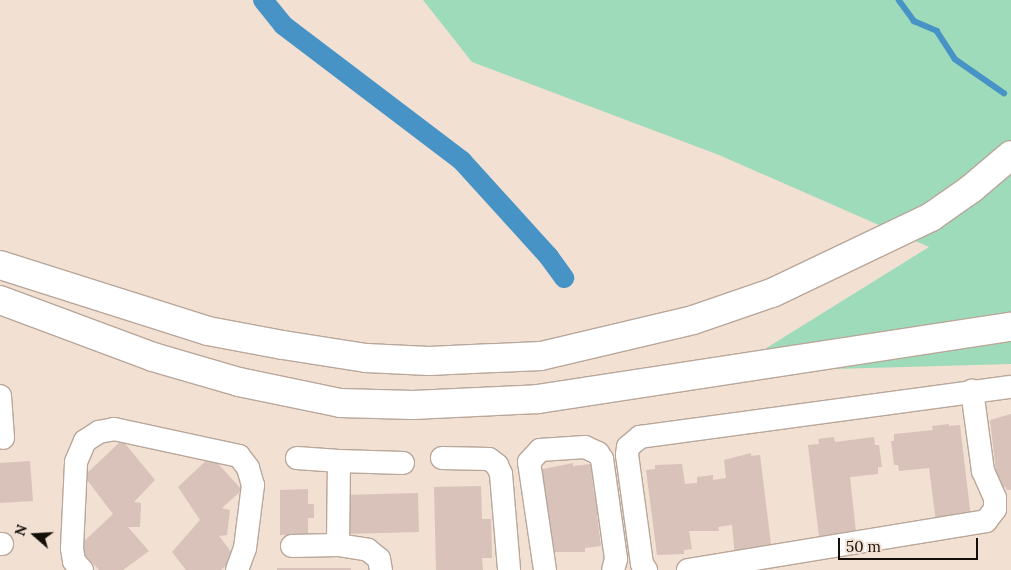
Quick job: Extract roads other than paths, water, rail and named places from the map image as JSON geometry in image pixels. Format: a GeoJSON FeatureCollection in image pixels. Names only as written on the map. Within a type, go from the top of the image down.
{"type":"FeatureCollection","features":[{"type":"Feature","properties":{"kind":"highway"},"geometry":{"type":"LineString","coordinates":[[0,265],[208,331],[366,358],[429,361],[541,356],[693,320],[772,293],[931,217],[971,189],[1011,155]]}},
{"type":"Feature","properties":{"kind":"highway"},"geometry":{"type":"LineString","coordinates":[[0,246],[208,331]]}},
{"type":"Feature","properties":{"kind":"highway"},"geometry":{"type":"LineString","coordinates":[[0,300],[154,357]]}},
{"type":"Feature","properties":{"kind":"highway"},"geometry":{"type":"LineString","coordinates":[[0,310],[239,382],[340,403],[413,404],[538,398],[1011,327]]}},
{"type":"Feature","properties":{"kind":"lane"},"geometry":{"type":"LineString","coordinates":[[646,570],[642,564],[627,455],[628,447],[640,437],[1011,386]]}},
{"type":"Feature","properties":{"kind":"lane"},"geometry":{"type":"LineString","coordinates":[[688,570],[986,521],[996,510],[995,498],[983,471],[972,391]]}},
{"type":"Feature","properties":{"kind":"lane"},"geometry":{"type":"LineString","coordinates":[[0,396],[2,438]]}},
{"type":"Feature","properties":{"kind":"lane"},"geometry":{"type":"LineString","coordinates":[[82,570],[74,561],[72,548],[76,462],[85,441],[99,432],[114,429],[238,456],[248,468],[253,485],[245,548],[237,570]]}},
{"type":"Feature","properties":{"kind":"lane"},"geometry":{"type":"LineString","coordinates":[[545,570],[529,462],[540,450],[585,446],[598,453],[602,459],[616,559],[612,570]]}},
{"type":"Feature","properties":{"kind":"lane"},"geometry":{"type":"LineString","coordinates":[[297,458],[403,463]]}},
{"type":"Feature","properties":{"kind":"lane"},"geometry":{"type":"LineString","coordinates":[[442,458],[489,459],[497,465],[501,474],[509,570]]}},
{"type":"Feature","properties":{"kind":"lane"},"geometry":{"type":"LineString","coordinates":[[338,461],[338,545]]}},
{"type":"Feature","properties":{"kind":"lane"},"geometry":{"type":"LineString","coordinates":[[292,546],[338,545],[376,554],[381,570]]}},
{"type":"Feature","properties":{"kind":"waterway"},"geometry":{"type":"LineString","coordinates":[[263,0],[283,25],[462,161],[549,257],[564,278]]}},
{"type":"Feature","properties":{"kind":"waterway"},"geometry":{"type":"LineString","coordinates":[[899,0],[914,21],[937,31],[955,59],[1004,93]]}}]}
